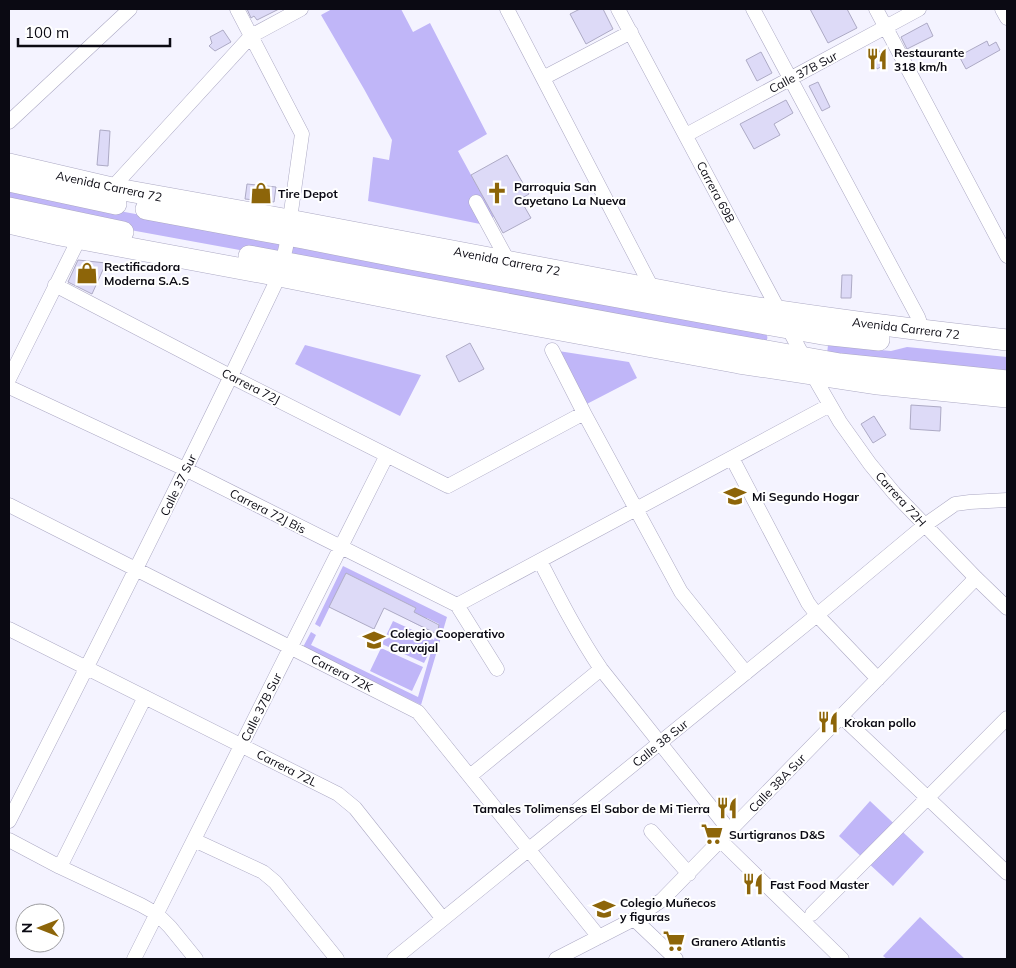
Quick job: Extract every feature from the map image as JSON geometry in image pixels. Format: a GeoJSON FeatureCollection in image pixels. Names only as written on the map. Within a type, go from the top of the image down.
{"type":"FeatureCollection","features":[{"type":"Feature","properties":{"kind":"highway","name":"Avenida Carrera 72"},"geometry":{"type":"LineString","coordinates":[[9,164],[289,228],[410,259],[784,320],[860,323],[998,339]]}},
{"type":"Feature","properties":{"kind":"highway"},"geometry":{"type":"LineString","coordinates":[[9,181],[70,179]]}},
{"type":"Feature","properties":{"kind":"highway","name":"Avenida Carrera 72"},"geometry":{"type":"LineString","coordinates":[[9,181],[108,202],[289,228],[379,237],[508,261],[652,288],[784,320],[828,334],[1007,353]]}},
{"type":"Feature","properties":{"kind":"highway"},"geometry":{"type":"LineString","coordinates":[[9,208],[281,269],[470,314],[739,363],[854,366],[1007,381]]}},
{"type":"Feature","properties":{"kind":"highway"},"geometry":{"type":"LineString","coordinates":[[9,223],[79,239],[432,290],[674,335],[878,384],[1007,397]]}},
{"type":"Feature","properties":{"kind":"highway"},"geometry":{"type":"LineString","coordinates":[[379,237],[410,259]]}},
{"type":"Feature","properties":{"kind":"highway"},"geometry":{"type":"LineString","coordinates":[[432,290],[470,314]]}},
{"type":"Feature","properties":{"kind":"highway"},"geometry":{"type":"LineString","coordinates":[[998,339],[1007,353]]}},
{"type":"Feature","properties":{"kind":"street"},"geometry":{"type":"LineString","coordinates":[[9,122],[130,9]]}},
{"type":"Feature","properties":{"kind":"street"},"geometry":{"type":"LineString","coordinates":[[237,9],[251,36]]}},
{"type":"Feature","properties":{"kind":"street"},"geometry":{"type":"LineString","coordinates":[[112,188],[251,36],[302,9]]}},
{"type":"Feature","properties":{"kind":"street"},"geometry":{"type":"LineString","coordinates":[[506,9],[652,288]]}},
{"type":"Feature","properties":{"kind":"street","name":"Carrera 69B"},"geometry":{"type":"LineString","coordinates":[[618,9],[809,366]]}},
{"type":"Feature","properties":{"kind":"street"},"geometry":{"type":"LineString","coordinates":[[753,9],[918,317],[923,331]]}},
{"type":"Feature","properties":{"kind":"street"},"geometry":{"type":"LineString","coordinates":[[876,9],[1007,256]]}},
{"type":"Feature","properties":{"kind":"street","name":"Calle 37B Sur"},"geometry":{"type":"LineString","coordinates":[[686,135],[919,9]]}},
{"type":"Feature","properties":{"kind":"street"},"geometry":{"type":"LineString","coordinates":[[1002,9],[1007,18]]}},
{"type":"Feature","properties":{"kind":"street"},"geometry":{"type":"LineString","coordinates":[[543,78],[631,32]]}},
{"type":"Feature","properties":{"kind":"street","name":"Calle 37 Sur"},"geometry":{"type":"LineString","coordinates":[[9,821],[136,569],[281,269],[289,228],[302,134],[251,36]]}},
{"type":"Feature","properties":{"kind":"street"},"geometry":{"type":"LineString","coordinates":[[476,202],[508,261]]}},
{"type":"Feature","properties":{"kind":"street"},"geometry":{"type":"LineString","coordinates":[[9,379],[79,239]]}},
{"type":"Feature","properties":{"kind":"street","name":"Carrera 72J"},"geometry":{"type":"LineString","coordinates":[[55,285],[448,486],[584,413]]}},
{"type":"Feature","properties":{"kind":"street"},"geometry":{"type":"LineString","coordinates":[[552,350],[681,592],[746,673]]}},
{"type":"Feature","properties":{"kind":"street","name":"Carrera 72H"},"geometry":{"type":"LineString","coordinates":[[809,366],[830,406],[882,479],[1007,608]]}},
{"type":"Feature","properties":{"kind":"street","name":"Carrera 72J Bis"},"geometry":{"type":"LineString","coordinates":[[9,387],[185,469],[457,606]]}},
{"type":"Feature","properties":{"kind":"street"},"geometry":{"type":"LineString","coordinates":[[497,670],[457,606],[830,406]]}},
{"type":"Feature","properties":{"kind":"street","name":"Calle 37B Sur"},"geometry":{"type":"LineString","coordinates":[[134,959],[387,455]]}},
{"type":"Feature","properties":{"kind":"street"},"geometry":{"type":"LineString","coordinates":[[732,458],[808,603],[817,615],[878,679]]}},
{"type":"Feature","properties":{"kind":"street","name":"Calle 38 Sur"},"geometry":{"type":"LineString","coordinates":[[394,959],[925,525],[954,504],[1007,500]]}},
{"type":"Feature","properties":{"kind":"street","name":"Carrera 72K"},"geometry":{"type":"LineString","coordinates":[[9,505],[418,712],[599,936]]}},
{"type":"Feature","properties":{"kind":"street"},"geometry":{"type":"LineString","coordinates":[[540,561],[567,614],[601,670],[659,743],[725,836],[842,959]]}},
{"type":"Feature","properties":{"kind":"street","name":"Calle 38A Sur"},"geometry":{"type":"LineString","coordinates":[[556,959],[634,919],[662,900],[976,578]]}},
{"type":"Feature","properties":{"kind":"street","name":"Carrera 72L"},"geometry":{"type":"LineString","coordinates":[[9,629],[346,799],[443,920]]}},
{"type":"Feature","properties":{"kind":"street"},"geometry":{"type":"LineString","coordinates":[[470,776],[601,670]]}},
{"type":"Feature","properties":{"kind":"street"},"geometry":{"type":"LineString","coordinates":[[60,867],[145,697]]}},
{"type":"Feature","properties":{"kind":"street"},"geometry":{"type":"LineString","coordinates":[[841,716],[1007,874]]}},
{"type":"Feature","properties":{"kind":"street"},"geometry":{"type":"LineString","coordinates":[[812,914],[1007,718]]}},
{"type":"Feature","properties":{"kind":"street"},"geometry":{"type":"LineString","coordinates":[[651,831],[689,874]]}},
{"type":"Feature","properties":{"kind":"street"},"geometry":{"type":"LineString","coordinates":[[9,840],[157,914],[196,959]]}},
{"type":"Feature","properties":{"kind":"street"},"geometry":{"type":"LineString","coordinates":[[194,840],[269,876],[336,959]]}},
{"type":"Feature","properties":{"kind":"street"},"geometry":{"type":"LineString","coordinates":[[634,919],[676,959]]}},
{"type":"Feature","properties":{"kind":"shaded area"},"geometry":{"type":"Polygon","coordinates":[[[332,9],[401,9],[413,32],[430,23],[487,134],[458,151],[494,217],[480,224],[368,201],[373,157],[389,160],[392,140],[321,15],[332,9]]]}},
{"type":"Feature","properties":{"kind":"shaded area"},"geometry":{"type":"Polygon","coordinates":[[[9,187],[103,208],[282,241],[278,257],[92,223],[9,204],[9,187]]]}},
{"type":"Feature","properties":{"kind":"shaded area"},"geometry":{"type":"Polygon","coordinates":[[[294,244],[765,333],[767,338],[766,342],[290,259],[294,244]]]}},
{"type":"Feature","properties":{"kind":"shaded area"},"geometry":{"type":"Polygon","coordinates":[[[305,345],[421,375],[400,416],[295,364],[305,345]]]}},
{"type":"Feature","properties":{"kind":"shaded area"},"geometry":{"type":"Polygon","coordinates":[[[828,345],[891,351],[907,347],[1007,357],[1007,372],[827,354],[828,345]]]}},
{"type":"Feature","properties":{"kind":"shaded area"},"geometry":{"type":"Polygon","coordinates":[[[552,350],[629,362],[637,378],[581,407],[552,350]]]}},
{"type":"Feature","properties":{"kind":"shaded area"},"geometry":{"type":"Polygon","coordinates":[[[343,566],[447,617],[421,705],[303,647],[311,632],[316,635],[311,645],[418,697],[433,645],[424,663],[382,644],[393,621],[434,640],[439,624],[427,618],[422,627],[410,621],[416,608],[346,573],[320,627],[315,624],[343,566]]]}},
{"type":"Feature","properties":{"kind":"shaded area"},"geometry":{"type":"Polygon","coordinates":[[[381,648],[423,667],[412,691],[370,671],[381,648]]]}},
{"type":"Feature","properties":{"kind":"shaded area"},"geometry":{"type":"Polygon","coordinates":[[[870,801],[924,852],[893,886],[839,836],[870,801]]]}},
{"type":"Feature","properties":{"kind":"shaded area"},"geometry":{"type":"Polygon","coordinates":[[[920,917],[965,959],[887,959],[883,956],[920,917]]]}},
{"type":"Feature","properties":{"kind":"building"},"geometry":{"type":"Polygon","coordinates":[[[247,9],[279,9],[257,20],[254,16],[251,18],[247,9]]]}},
{"type":"Feature","properties":{"kind":"building"},"geometry":{"type":"Polygon","coordinates":[[[580,9],[603,9],[613,29],[586,44],[570,14],[580,9]]]}},
{"type":"Feature","properties":{"kind":"building"},"geometry":{"type":"Polygon","coordinates":[[[810,9],[847,9],[857,28],[828,43],[810,9]]]}},
{"type":"Feature","properties":{"kind":"building"},"geometry":{"type":"Polygon","coordinates":[[[927,23],[933,36],[907,49],[901,37],[927,23]]]}},
{"type":"Feature","properties":{"kind":"building"},"geometry":{"type":"Polygon","coordinates":[[[223,30],[231,42],[215,51],[209,46],[212,43],[210,37],[223,30]]]}},
{"type":"Feature","properties":{"kind":"building"},"geometry":{"type":"Polygon","coordinates":[[[987,41],[989,46],[996,42],[1000,50],[966,69],[959,56],[987,41]]]}},
{"type":"Feature","properties":{"kind":"building","name":"Restaurante 318 km/h"},"geometry":{"type":"Polygon","coordinates":[[[878,49],[886,64],[877,69],[869,55],[878,49]]]}},
{"type":"Feature","properties":{"kind":"building"},"geometry":{"type":"Polygon","coordinates":[[[761,52],[772,73],[757,81],[746,60],[761,52]]]}},
{"type":"Feature","properties":{"kind":"building"},"geometry":{"type":"Polygon","coordinates":[[[818,82],[830,107],[822,111],[809,86],[818,82]]]}},
{"type":"Feature","properties":{"kind":"building"},"geometry":{"type":"Polygon","coordinates":[[[786,100],[793,113],[774,124],[780,135],[754,149],[740,124],[786,100]]]}},
{"type":"Feature","properties":{"kind":"building"},"geometry":{"type":"Polygon","coordinates":[[[100,130],[110,131],[108,166],[97,165],[100,130]]]}},
{"type":"Feature","properties":{"kind":"building","name":"Parroquia San Cayetano La Nueva"},"geometry":{"type":"Polygon","coordinates":[[[507,155],[529,194],[520,199],[531,218],[503,233],[471,175],[507,155]]]}},
{"type":"Feature","properties":{"kind":"building","name":"Tire Depot"},"geometry":{"type":"Polygon","coordinates":[[[247,184],[276,187],[274,202],[245,199],[247,184]]]}},
{"type":"Feature","properties":{"kind":"building","name":"Rectificadora Moderna S.A.S"},"geometry":{"type":"Polygon","coordinates":[[[78,260],[106,263],[92,294],[68,282],[78,260]]]}},
{"type":"Feature","properties":{"kind":"building"},"geometry":{"type":"Polygon","coordinates":[[[842,275],[852,275],[851,298],[841,298],[842,275]]]}},
{"type":"Feature","properties":{"kind":"building"},"geometry":{"type":"Polygon","coordinates":[[[470,343],[484,369],[459,382],[446,356],[470,343]]]}},
{"type":"Feature","properties":{"kind":"building"},"geometry":{"type":"Polygon","coordinates":[[[911,405],[941,407],[940,431],[910,429],[911,405]]]}},
{"type":"Feature","properties":{"kind":"building"},"geometry":{"type":"Polygon","coordinates":[[[874,416],[886,435],[873,443],[861,424],[874,416]]]}},
{"type":"Feature","properties":{"kind":"building"},"geometry":{"type":"Polygon","coordinates":[[[346,573],[416,608],[414,612],[439,625],[437,634],[384,608],[374,629],[329,607],[346,573]]]}},
{"type":"Feature","properties":{"kind":"place","name":"Restaurante 318 km/h"},"geometry":{"type":"Point","coordinates":[877,59]}},
{"type":"Feature","properties":{"kind":"place","name":"Tire Depot"},"geometry":{"type":"Point","coordinates":[261,193]}},
{"type":"Feature","properties":{"kind":"place","name":"Parroquia San Cayetano La Nueva"},"geometry":{"type":"Point","coordinates":[497,193]}},
{"type":"Feature","properties":{"kind":"place","name":"Rectificadora Moderna S.A.S"},"geometry":{"type":"Point","coordinates":[87,273]}},
{"type":"Feature","properties":{"kind":"place","name":"Mi Segundo Hogar"},"geometry":{"type":"Point","coordinates":[735,496]}},
{"type":"Feature","properties":{"kind":"place","name":"Colegio Cooperativo Carvajal"},"geometry":{"type":"Point","coordinates":[374,640]}},
{"type":"Feature","properties":{"kind":"place","name":"Krokan pollo"},"geometry":{"type":"Point","coordinates":[828,722]}},
{"type":"Feature","properties":{"kind":"place","name":"Tamales Tolimenses El Sabor de Mi Tierra"},"geometry":{"type":"Point","coordinates":[727,808]}},
{"type":"Feature","properties":{"kind":"place","name":"Surtigranos D&S"},"geometry":{"type":"Point","coordinates":[712,834]}},
{"type":"Feature","properties":{"kind":"place","name":"Fast Food Master"},"geometry":{"type":"Point","coordinates":[753,884]}},
{"type":"Feature","properties":{"kind":"place","name":"Colegio Muñecos y figuras"},"geometry":{"type":"Point","coordinates":[604,909]}},
{"type":"Feature","properties":{"kind":"place","name":"Granero Atlantis"},"geometry":{"type":"Point","coordinates":[674,941]}}]}
